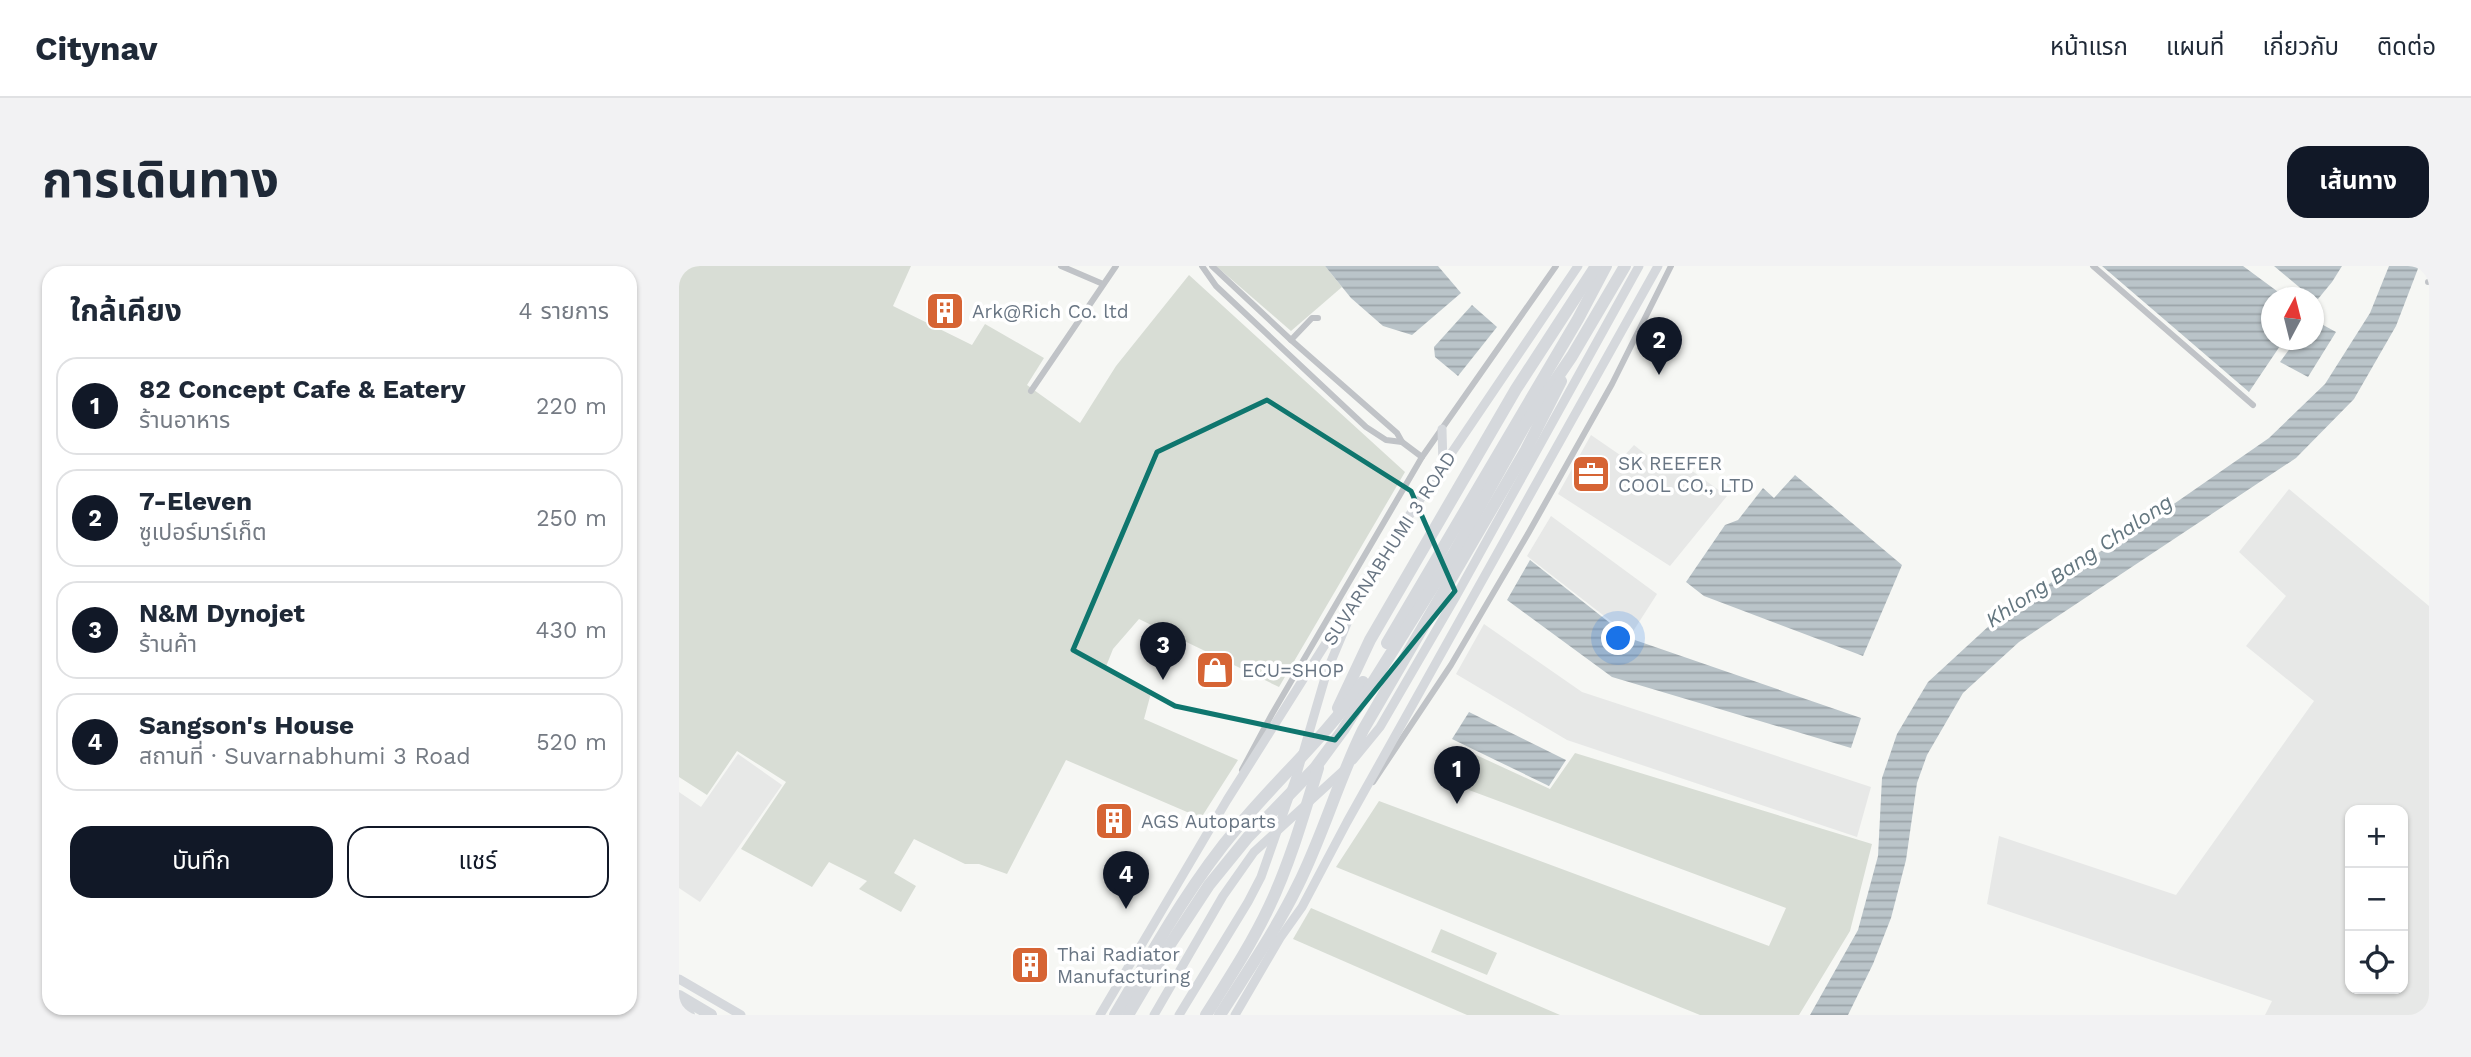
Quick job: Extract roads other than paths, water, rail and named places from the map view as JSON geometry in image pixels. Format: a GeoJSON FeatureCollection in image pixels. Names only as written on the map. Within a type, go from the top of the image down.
{"type":"FeatureCollection","features":[{"type":"Feature","properties":{"kind":"highway"},"geometry":{"type":"LineString","coordinates":[[1206,1015],[1271,904],[1302,818],[1328,733],[1370,640],[1516,389],[1596,266]]}},
{"type":"Feature","properties":{"kind":"highway"},"geometry":{"type":"LineString","coordinates":[[1115,1015],[1204,870],[1237,827],[1329,727],[1376,662],[1578,319],[1606,266]]}},
{"type":"Feature","properties":{"kind":"highway"},"geometry":{"type":"LineString","coordinates":[[1220,1015],[1297,887],[1312,856],[1350,755],[1363,730],[1526,450],[1572,356],[1625,266]]}},
{"type":"Feature","properties":{"kind":"highway"},"geometry":{"type":"LineString","coordinates":[[1128,1015],[1209,885],[1248,837],[1315,768],[1343,730],[1454,553],[1534,410],[1572,356]]}},
{"type":"Feature","properties":{"kind":"highway"},"geometry":{"type":"LineString","coordinates":[[679,996],[684,1011],[713,1015]]}},
{"type":"Feature","properties":{"kind":"main road","name":"SUVARNABHUMI 3 ROAD"},"geometry":{"type":"LineString","coordinates":[[1100,1015],[1227,800],[1367,578],[1579,266]]}},
{"type":"Feature","properties":{"kind":"main road"},"geometry":{"type":"LineString","coordinates":[[1154,1015],[1223,896],[1254,852],[1349,765],[1380,727],[1455,598],[1639,266]]}},
{"type":"Feature","properties":{"kind":"main road"},"geometry":{"type":"LineString","coordinates":[[1235,1015],[1280,938],[1302,907],[1658,266]]}},
{"type":"Feature","properties":{"kind":"main road"},"geometry":{"type":"LineString","coordinates":[[1442,429],[1443,466]]}},
{"type":"Feature","properties":{"kind":"main road"},"geometry":{"type":"LineString","coordinates":[[1181,1011],[1261,877],[1296,777],[1327,671],[1367,578]]}},
{"type":"Feature","properties":{"kind":"main road"},"geometry":{"type":"LineString","coordinates":[[679,979],[741,1015]]}},
{"type":"Feature","properties":{"kind":"street"},"geometry":{"type":"LineString","coordinates":[[1062,266],[1103,284]]}},
{"type":"Feature","properties":{"kind":"street"},"geometry":{"type":"LineString","coordinates":[[1031,391],[1116,266]]}},
{"type":"Feature","properties":{"kind":"street"},"geometry":{"type":"LineString","coordinates":[[1202,266],[1216,286],[1366,427],[1386,440],[1402,442]]}},
{"type":"Feature","properties":{"kind":"street"},"geometry":{"type":"LineString","coordinates":[[1212,266],[1397,433],[1402,442],[1422,457]]}},
{"type":"Feature","properties":{"kind":"street"},"geometry":{"type":"LineString","coordinates":[[1227,800],[1267,722],[1422,457],[1556,266]]}},
{"type":"Feature","properties":{"kind":"street"},"geometry":{"type":"LineString","coordinates":[[1347,822],[1451,666],[1612,384],[1671,266]]}},
{"type":"Feature","properties":{"kind":"street"},"geometry":{"type":"LineString","coordinates":[[2093,266],[2253,405]]}},
{"type":"Feature","properties":{"kind":"street"},"geometry":{"type":"LineString","coordinates":[[1291,340],[1312,318],[1318,318]]}},
{"type":"Feature","properties":{"kind":"place","name":"Ark@Rich Co. ltd"},"geometry":{"type":"Point","coordinates":[945,311]}},
{"type":"Feature","properties":{"kind":"place","name":"7-Eleven"},"geometry":{"type":"Point","coordinates":[1659,375]}},
{"type":"Feature","properties":{"kind":"place","name":"SK REEFER COOL CO., LTD"},"geometry":{"type":"Point","coordinates":[1591,474]}},
{"type":"Feature","properties":{"kind":"place","name":"ECU=SHOP"},"geometry":{"type":"Point","coordinates":[1215,670]}},
{"type":"Feature","properties":{"kind":"place","name":"N&M Dynojet"},"geometry":{"type":"Point","coordinates":[1163,680]}},
{"type":"Feature","properties":{"kind":"place","name":"82 Concept Cafe & Eatery"},"geometry":{"type":"Point","coordinates":[1457,804]}},
{"type":"Feature","properties":{"kind":"place","name":"AGS Autoparts"},"geometry":{"type":"Point","coordinates":[1114,821]}},
{"type":"Feature","properties":{"kind":"place","name":"Sangson's House"},"geometry":{"type":"Point","coordinates":[1126,909]}},
{"type":"Feature","properties":{"kind":"place","name":"Thai Radiator Manufacturing"},"geometry":{"type":"Point","coordinates":[1030,965]}},
{"type":"Feature","properties":{"kind":"water label","name":"Khlong Bang Chalong"},"geometry":{"type":"Point","coordinates":[2079,561]}}]}
